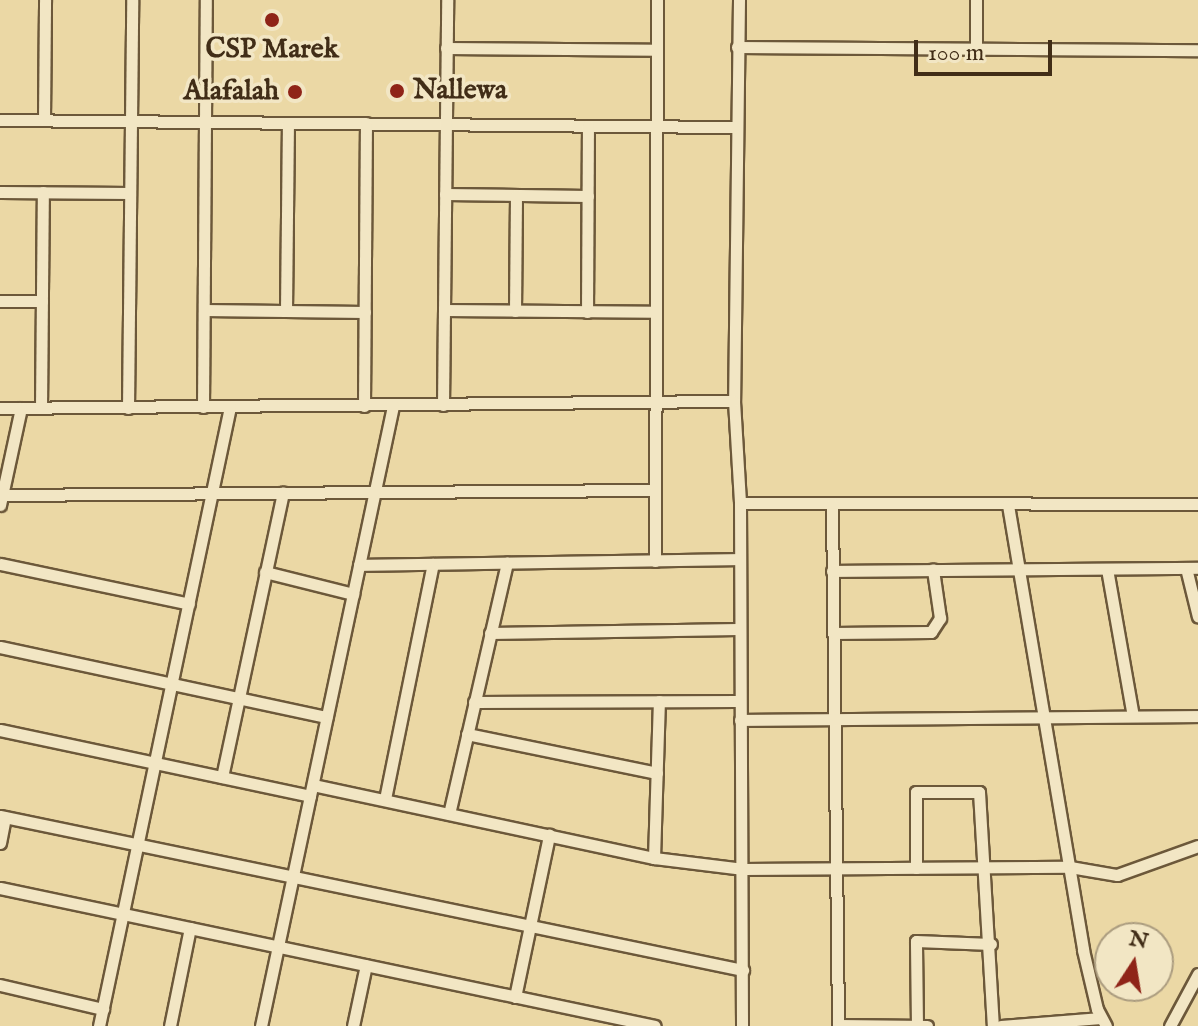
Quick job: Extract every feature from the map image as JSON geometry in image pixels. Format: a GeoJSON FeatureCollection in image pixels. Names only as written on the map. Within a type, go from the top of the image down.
{"type":"FeatureCollection","features":[{"type":"Feature","properties":{"kind":"street"},"geometry":{"type":"LineString","coordinates":[[44,120],[45,0]]}},
{"type":"Feature","properties":{"kind":"street"},"geometry":{"type":"LineString","coordinates":[[128,408],[132,0]]}},
{"type":"Feature","properties":{"kind":"street"},"geometry":{"type":"LineString","coordinates":[[203,407],[206,0]]}},
{"type":"Feature","properties":{"kind":"street"},"geometry":{"type":"LineString","coordinates":[[443,405],[447,0]]}},
{"type":"Feature","properties":{"kind":"street"},"geometry":{"type":"LineString","coordinates":[[655,561],[653,404],[657,0]]}},
{"type":"Feature","properties":{"kind":"street"},"geometry":{"type":"LineString","coordinates":[[739,0],[734,127],[734,401],[740,503],[738,701],[743,869],[742,1026]]}},
{"type":"Feature","properties":{"kind":"street"},"geometry":{"type":"LineString","coordinates":[[976,0],[976,49]]}},
{"type":"Feature","properties":{"kind":"street"},"geometry":{"type":"LineString","coordinates":[[737,47],[1198,50]]}},
{"type":"Feature","properties":{"kind":"street"},"geometry":{"type":"LineString","coordinates":[[446,48],[656,50]]}},
{"type":"Feature","properties":{"kind":"street"},"geometry":{"type":"LineString","coordinates":[[0,120],[734,127]]}},
{"type":"Feature","properties":{"kind":"street"},"geometry":{"type":"LineString","coordinates":[[286,311],[288,123]]}},
{"type":"Feature","properties":{"kind":"street"},"geometry":{"type":"LineString","coordinates":[[364,406],[366,123]]}},
{"type":"Feature","properties":{"kind":"street"},"geometry":{"type":"LineString","coordinates":[[587,312],[588,126]]}},
{"type":"Feature","properties":{"kind":"street"},"geometry":{"type":"LineString","coordinates":[[0,192],[130,193]]}},
{"type":"Feature","properties":{"kind":"street"},"geometry":{"type":"LineString","coordinates":[[41,408],[43,192]]}},
{"type":"Feature","properties":{"kind":"street"},"geometry":{"type":"LineString","coordinates":[[445,194],[588,196]]}},
{"type":"Feature","properties":{"kind":"street"},"geometry":{"type":"LineString","coordinates":[[515,311],[516,195]]}},
{"type":"Feature","properties":{"kind":"street"},"geometry":{"type":"LineString","coordinates":[[0,301],[42,301]]}},
{"type":"Feature","properties":{"kind":"street"},"geometry":{"type":"LineString","coordinates":[[204,310],[365,312]]}},
{"type":"Feature","properties":{"kind":"street"},"geometry":{"type":"LineString","coordinates":[[444,310],[654,312]]}},
{"type":"Feature","properties":{"kind":"street"},"geometry":{"type":"LineString","coordinates":[[0,408],[734,401]]}},
{"type":"Feature","properties":{"kind":"street"},"geometry":{"type":"LineString","coordinates":[[261,1026],[393,406]]}},
{"type":"Feature","properties":{"kind":"street"},"geometry":{"type":"LineString","coordinates":[[99,1026],[230,407]]}},
{"type":"Feature","properties":{"kind":"street"},"geometry":{"type":"LineString","coordinates":[[21,408],[1,498],[212,492],[374,494],[655,490]]}},
{"type":"Feature","properties":{"kind":"street"},"geometry":{"type":"LineString","coordinates":[[222,777],[283,492]]}},
{"type":"Feature","properties":{"kind":"street"},"geometry":{"type":"LineString","coordinates":[[740,503],[1198,504]]}},
{"type":"Feature","properties":{"kind":"street"},"geometry":{"type":"LineString","coordinates":[[832,504],[838,1026],[927,1026]]}},
{"type":"Feature","properties":{"kind":"street"},"geometry":{"type":"LineString","coordinates":[[1001,1026],[1104,1022],[1085,963],[1008,505]]}},
{"type":"Feature","properties":{"kind":"street"},"geometry":{"type":"LineString","coordinates":[[359,565],[738,559]]}},
{"type":"Feature","properties":{"kind":"street"},"geometry":{"type":"LineString","coordinates":[[449,814],[507,563]]}},
{"type":"Feature","properties":{"kind":"street"},"geometry":{"type":"LineString","coordinates":[[0,564],[189,604]]}},
{"type":"Feature","properties":{"kind":"street"},"geometry":{"type":"LineString","coordinates":[[385,799],[433,564]]}},
{"type":"Feature","properties":{"kind":"street"},"geometry":{"type":"LineString","coordinates":[[832,571],[1192,568],[1198,617]]}},
{"type":"Feature","properties":{"kind":"street"},"geometry":{"type":"LineString","coordinates":[[1107,569],[1133,716]]}},
{"type":"Feature","properties":{"kind":"street"},"geometry":{"type":"LineString","coordinates":[[833,633],[931,632],[940,618],[933,570]]}},
{"type":"Feature","properties":{"kind":"street"},"geometry":{"type":"LineString","coordinates":[[265,572],[353,594]]}},
{"type":"Feature","properties":{"kind":"street"},"geometry":{"type":"LineString","coordinates":[[490,633],[738,629]]}},
{"type":"Feature","properties":{"kind":"street"},"geometry":{"type":"LineString","coordinates":[[0,647],[327,717]]}},
{"type":"Feature","properties":{"kind":"street"},"geometry":{"type":"LineString","coordinates":[[654,858],[659,701]]}},
{"type":"Feature","properties":{"kind":"street"},"geometry":{"type":"LineString","coordinates":[[474,702],[738,701]]}},
{"type":"Feature","properties":{"kind":"street"},"geometry":{"type":"LineString","coordinates":[[740,720],[1198,716]]}},
{"type":"Feature","properties":{"kind":"street"},"geometry":{"type":"LineString","coordinates":[[0,730],[222,777],[385,799],[654,858],[743,869],[1070,867],[1123,875],[1198,846]]}},
{"type":"Feature","properties":{"kind":"street"},"geometry":{"type":"LineString","coordinates":[[467,734],[657,773]]}},
{"type":"Feature","properties":{"kind":"street"},"geometry":{"type":"LineString","coordinates":[[916,868],[916,792],[979,792],[991,944],[993,1026]]}},
{"type":"Feature","properties":{"kind":"street"},"geometry":{"type":"LineString","coordinates":[[0,843],[3,817],[743,970]]}},
{"type":"Feature","properties":{"kind":"street"},"geometry":{"type":"LineString","coordinates":[[515,997],[549,835]]}},
{"type":"Feature","properties":{"kind":"street"},"geometry":{"type":"LineString","coordinates":[[0,888],[515,997],[606,1021],[655,1026]]}},
{"type":"Feature","properties":{"kind":"street"},"geometry":{"type":"LineString","coordinates":[[170,1026],[190,928]]}},
{"type":"Feature","properties":{"kind":"street"},"geometry":{"type":"LineString","coordinates":[[917,1026],[916,941],[991,944]]}},
{"type":"Feature","properties":{"kind":"street"},"geometry":{"type":"LineString","coordinates":[[353,1026],[366,965]]}},
{"type":"Feature","properties":{"kind":"street"},"geometry":{"type":"LineString","coordinates":[[1170,1026],[1198,974]]}},
{"type":"Feature","properties":{"kind":"street"},"geometry":{"type":"LineString","coordinates":[[0,985],[103,1009]]}},
{"type":"Feature","properties":{"kind":"place","name":"CSP Marek"},"geometry":{"type":"Point","coordinates":[272,20]}},
{"type":"Feature","properties":{"kind":"place","name":"Nallewa"},"geometry":{"type":"Point","coordinates":[397,91]}},
{"type":"Feature","properties":{"kind":"place","name":"Alafalah"},"geometry":{"type":"Point","coordinates":[295,92]}}]}
